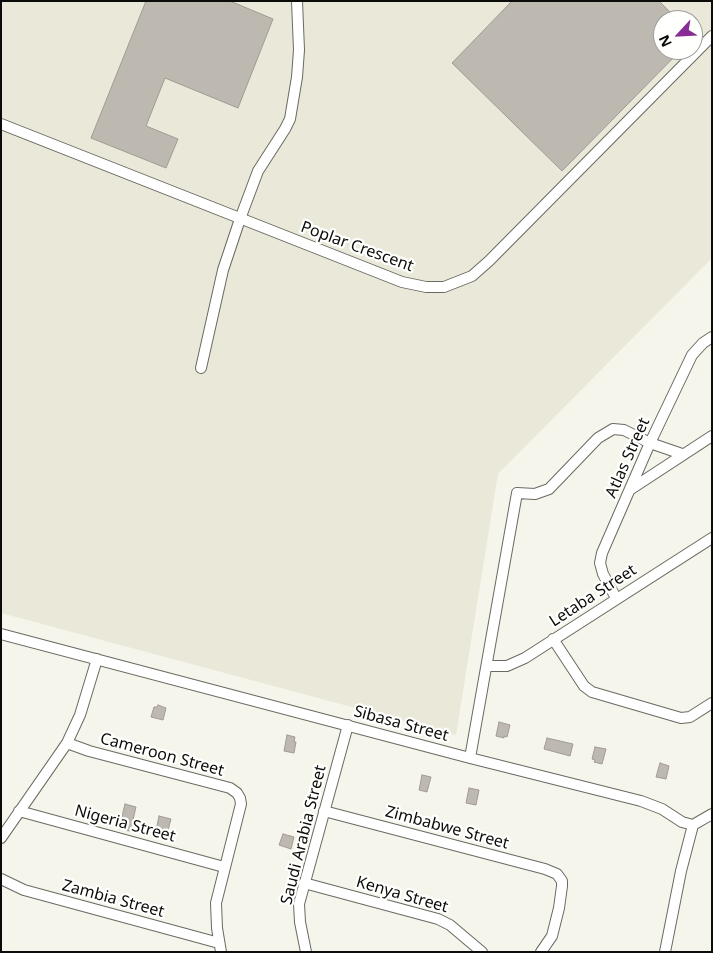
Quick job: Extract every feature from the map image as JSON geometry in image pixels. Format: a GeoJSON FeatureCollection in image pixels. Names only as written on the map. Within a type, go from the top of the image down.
{"type":"FeatureCollection","features":[{"type":"Feature","properties":{"kind":"street"},"geometry":{"type":"LineString","coordinates":[[201,368],[223,270],[240,219],[258,171],[286,129],[290,119],[297,77],[297,1]]}},
{"type":"Feature","properties":{"kind":"street","name":"Poplar Crescent"},"geometry":{"type":"LineString","coordinates":[[1,124],[402,282],[426,287],[444,287],[472,276],[489,261],[712,36]]}},
{"type":"Feature","properties":{"kind":"street","name":"Atlas Street"},"geometry":{"type":"LineString","coordinates":[[616,598],[603,574],[600,557],[650,443],[692,355],[703,343],[712,337]]}},
{"type":"Feature","properties":{"kind":"street"},"geometry":{"type":"LineString","coordinates":[[470,758],[517,493],[539,494],[549,489],[598,438],[608,431],[619,428],[650,443],[682,454]]}},
{"type":"Feature","properties":{"kind":"street"},"geometry":{"type":"LineString","coordinates":[[631,489],[712,436]]}},
{"type":"Feature","properties":{"kind":"street","name":"Letaba Street"},"geometry":{"type":"LineString","coordinates":[[487,666],[507,666],[517,662],[712,538]]}},
{"type":"Feature","properties":{"kind":"street","name":"Sibasa Street"},"geometry":{"type":"LineString","coordinates":[[1,634],[470,758],[647,802],[682,822],[693,825]]}},
{"type":"Feature","properties":{"kind":"street"},"geometry":{"type":"LineString","coordinates":[[553,639],[584,686],[592,692],[681,718],[690,717],[712,703]]}},
{"type":"Feature","properties":{"kind":"street"},"geometry":{"type":"LineString","coordinates":[[1,838],[67,742],[80,715],[97,659]]}},
{"type":"Feature","properties":{"kind":"street","name":"Saudi Arabia Street"},"geometry":{"type":"LineString","coordinates":[[306,952],[299,904],[348,725]]}},
{"type":"Feature","properties":{"kind":"street","name":"Cameroon Street"},"geometry":{"type":"LineString","coordinates":[[67,742],[89,751],[234,790],[240,798],[241,804],[216,903],[220,947]]}},
{"type":"Feature","properties":{"kind":"street","name":"Nigeria Street"},"geometry":{"type":"LineString","coordinates":[[19,811],[224,867]]}},
{"type":"Feature","properties":{"kind":"street","name":"Zimbabwe Street"},"geometry":{"type":"LineString","coordinates":[[324,811],[546,869],[557,874],[560,878],[562,892],[552,936],[541,952]]}},
{"type":"Feature","properties":{"kind":"street"},"geometry":{"type":"LineString","coordinates":[[665,952],[681,871],[693,825],[712,814]]}},
{"type":"Feature","properties":{"kind":"street","name":"Zambia Street"},"geometry":{"type":"LineString","coordinates":[[1,879],[30,892],[220,947]]}},
{"type":"Feature","properties":{"kind":"street","name":"Kenya Street"},"geometry":{"type":"LineString","coordinates":[[304,883],[438,919],[450,925],[482,952]]}},
{"type":"Feature","properties":{"kind":"shaded area"},"geometry":{"type":"Polygon","coordinates":[[[1,1],[712,1],[712,258],[498,474],[456,735],[1,613],[1,1]]]}},
{"type":"Feature","properties":{"kind":"building"},"geometry":{"type":"Polygon","coordinates":[[[146,1],[230,1],[273,19],[238,108],[165,78],[146,126],[178,139],[166,168],[91,138],[146,1]]]}},
{"type":"Feature","properties":{"kind":"building"},"geometry":{"type":"Polygon","coordinates":[[[512,1],[659,1],[668,10],[653,10],[653,60],[671,60],[562,171],[452,63],[512,1]]]}},
{"type":"Feature","properties":{"kind":"building"},"geometry":{"type":"Polygon","coordinates":[[[158,705],[166,708],[163,720],[151,717],[154,707],[158,705]]]}},
{"type":"Feature","properties":{"kind":"building"},"geometry":{"type":"Polygon","coordinates":[[[499,722],[510,725],[507,737],[496,736],[499,722]]]}},
{"type":"Feature","properties":{"kind":"building"},"geometry":{"type":"Polygon","coordinates":[[[287,735],[295,737],[294,753],[284,751],[287,735]]]}},
{"type":"Feature","properties":{"kind":"building"},"geometry":{"type":"Polygon","coordinates":[[[547,738],[573,744],[570,756],[544,749],[547,738]]]}},
{"type":"Feature","properties":{"kind":"building"},"geometry":{"type":"Polygon","coordinates":[[[595,747],[606,749],[602,764],[594,762],[595,760],[592,759],[595,747]]]}},
{"type":"Feature","properties":{"kind":"building"},"geometry":{"type":"Polygon","coordinates":[[[660,763],[669,766],[666,779],[656,777],[660,763]]]}},
{"type":"Feature","properties":{"kind":"building"},"geometry":{"type":"Polygon","coordinates":[[[422,775],[431,777],[427,792],[419,790],[422,775]]]}},
{"type":"Feature","properties":{"kind":"building"},"geometry":{"type":"Polygon","coordinates":[[[469,788],[479,790],[476,805],[466,803],[469,788]]]}},
{"type":"Feature","properties":{"kind":"building"},"geometry":{"type":"Polygon","coordinates":[[[125,804],[136,807],[132,824],[137,825],[135,832],[119,829],[125,804]]]}},
{"type":"Feature","properties":{"kind":"building"},"geometry":{"type":"Polygon","coordinates":[[[159,816],[171,819],[167,834],[156,831],[159,816]]]}},
{"type":"Feature","properties":{"kind":"building"},"geometry":{"type":"Polygon","coordinates":[[[283,834],[294,837],[291,849],[279,845],[283,834]]]}}]}
